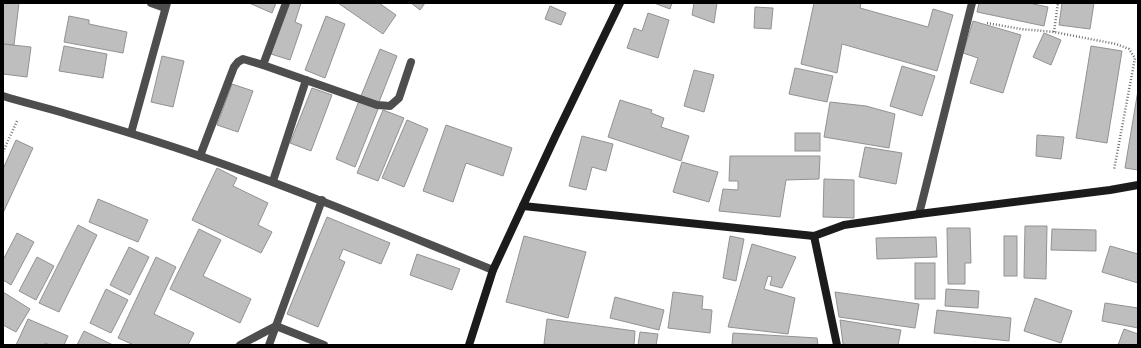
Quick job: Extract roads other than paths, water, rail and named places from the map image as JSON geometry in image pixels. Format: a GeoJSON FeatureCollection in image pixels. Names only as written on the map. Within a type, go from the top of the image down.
{"type":"FeatureCollection","features":[{"type":"Feature","properties":{"kind":"street"},"geometry":{"type":"LineString","coordinates":[[131,133],[166,5],[151,3]]}},
{"type":"Feature","properties":{"kind":"street"},"geometry":{"type":"LineString","coordinates":[[263,65],[286,3]]}},
{"type":"Feature","properties":{"kind":"street"},"geometry":{"type":"LineString","coordinates":[[469,345],[493,270],[554,137],[620,3]]}},
{"type":"Feature","properties":{"kind":"street"},"geometry":{"type":"LineString","coordinates":[[920,214],[972,3]]}},
{"type":"Feature","properties":{"kind":"street"},"geometry":{"type":"LineString","coordinates":[[200,156],[234,67],[243,59],[378,105],[390,106],[399,98],[411,62]]}},
{"type":"Feature","properties":{"kind":"street"},"geometry":{"type":"LineString","coordinates":[[272,182],[306,80]]}},
{"type":"Feature","properties":{"kind":"street"},"geometry":{"type":"LineString","coordinates":[[3,96],[131,133],[200,156],[322,200],[493,270]]}},
{"type":"Feature","properties":{"kind":"street"},"geometry":{"type":"LineString","coordinates":[[523,206],[814,236],[844,225],[1138,185]]}},
{"type":"Feature","properties":{"kind":"street"},"geometry":{"type":"LineString","coordinates":[[269,345],[322,200]]}},
{"type":"Feature","properties":{"kind":"street"},"geometry":{"type":"LineString","coordinates":[[814,236],[837,345]]}},
{"type":"Feature","properties":{"kind":"street"},"geometry":{"type":"LineString","coordinates":[[240,345],[276,326],[324,345]]}}]}
